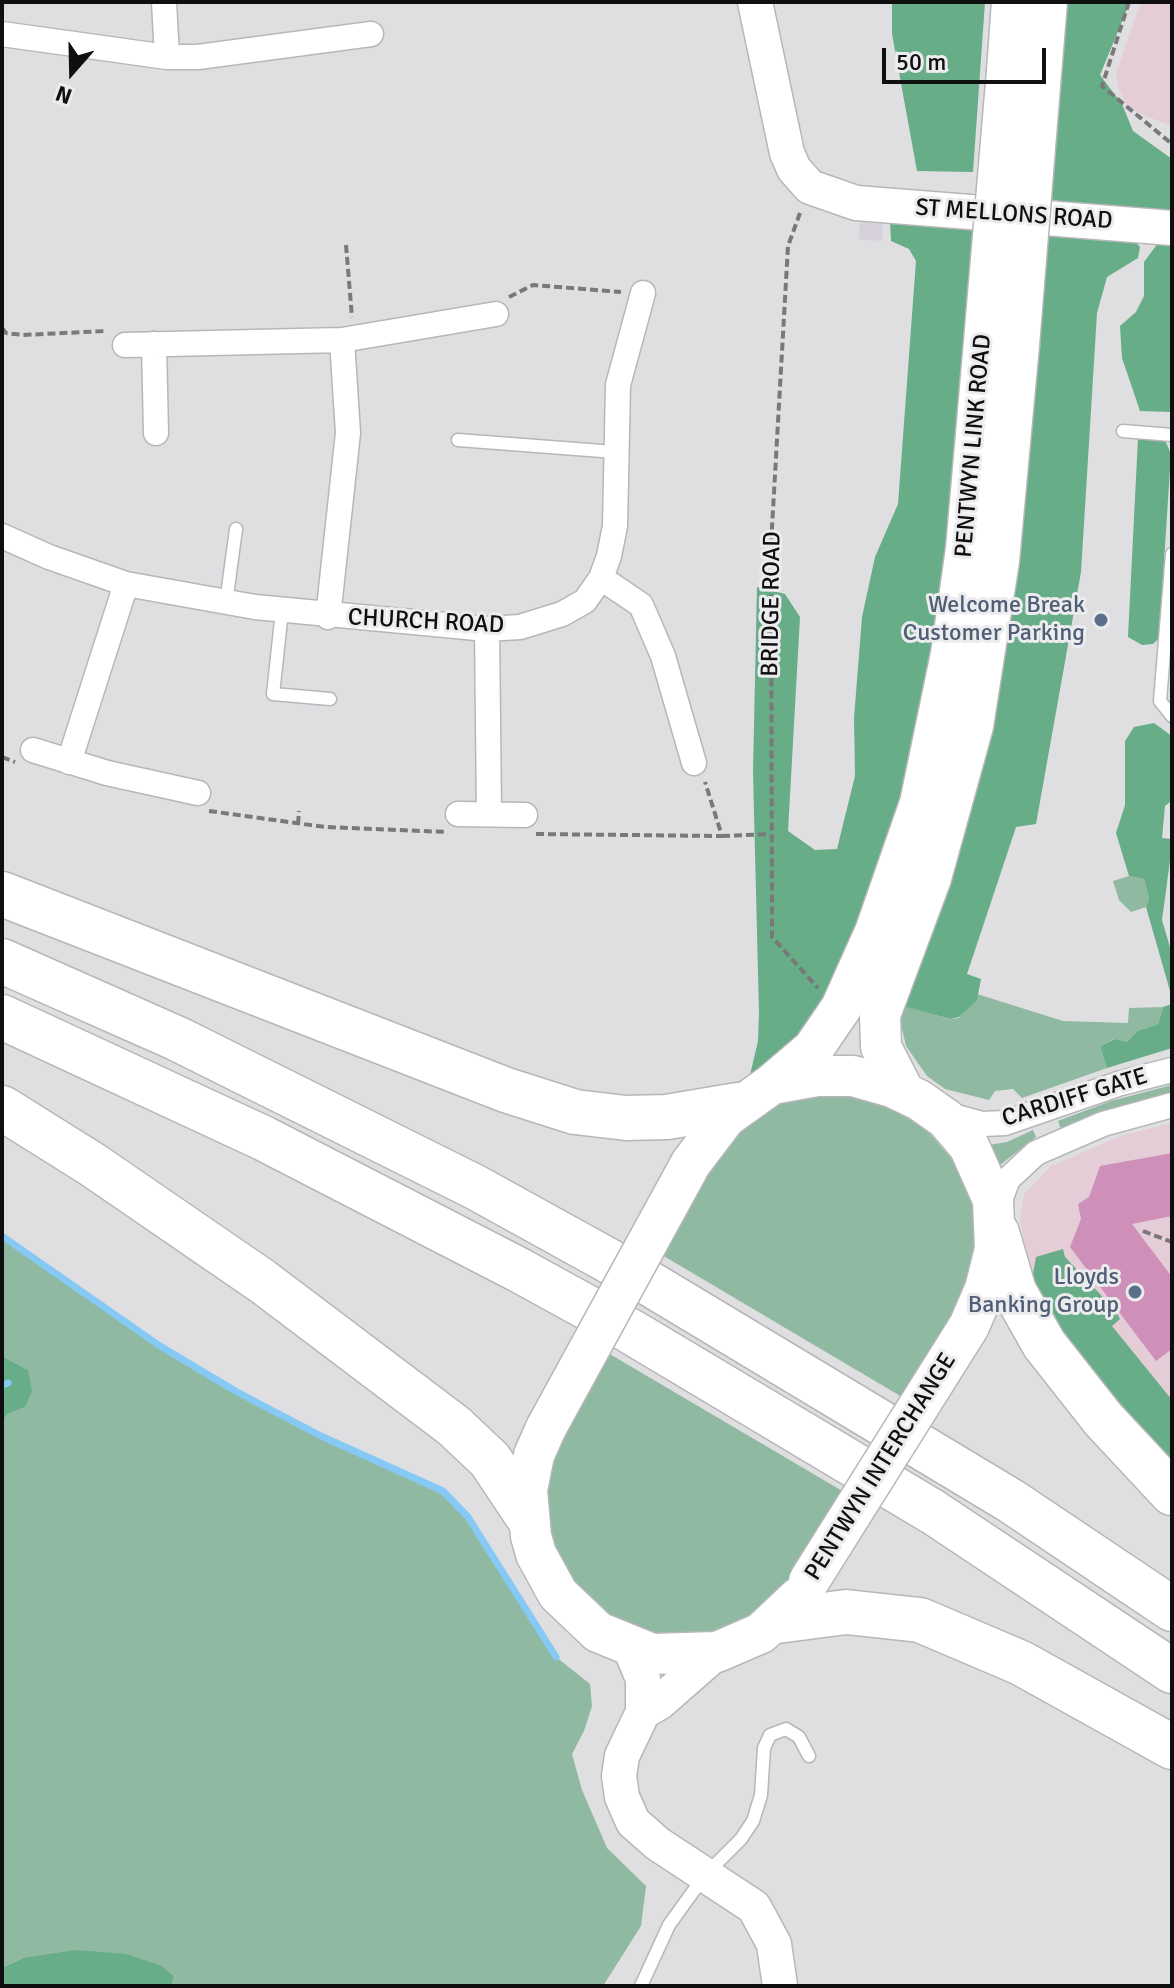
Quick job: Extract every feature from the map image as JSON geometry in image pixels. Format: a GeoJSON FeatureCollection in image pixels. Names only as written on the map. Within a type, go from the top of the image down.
{"type":"FeatureCollection","features":[{"type":"Feature","properties":{"kind":"highway"},"geometry":{"type":"LineString","coordinates":[[2,894],[506,1090],[575,1112],[626,1118],[667,1117],[755,1094]]}},
{"type":"Feature","properties":{"kind":"highway"},"geometry":{"type":"LineString","coordinates":[[2,961],[178,1039],[475,1187],[647,1282],[1011,1501],[1172,1609]]}},
{"type":"Feature","properties":{"kind":"highway"},"geometry":{"type":"LineString","coordinates":[[2,1017],[263,1138],[630,1331],[921,1505],[1172,1671]]}},
{"type":"Feature","properties":{"kind":"highway"},"geometry":{"type":"LineString","coordinates":[[2,1108],[93,1165],[250,1273],[454,1426],[496,1467],[526,1514]]}},
{"type":"Feature","properties":{"kind":"highway"},"geometry":{"type":"LineString","coordinates":[[996,1223],[1014,1291],[1037,1334],[1103,1419],[1172,1493]]}},
{"type":"Feature","properties":{"kind":"highway"},"geometry":{"type":"LineString","coordinates":[[777,1621],[846,1612],[920,1620],[1021,1663],[1172,1747]]}},
{"type":"Feature","properties":{"kind":"main road"},"geometry":{"type":"LineString","coordinates":[[755,2],[787,153],[794,169],[810,187]]}},
{"type":"Feature","properties":{"kind":"main road","name":"PENTWYN LINK ROAD"},"geometry":{"type":"LineString","coordinates":[[1012,2],[1024,72]]}},
{"type":"Feature","properties":{"kind":"main road","name":"PENTWYN LINK ROAD"},"geometry":{"type":"LineString","coordinates":[[918,1100],[881,1047],[880,1015],[931,878],[973,726],[999,561],[1002,343],[1024,72],[1047,2]]}},
{"type":"Feature","properties":{"kind":"main road","name":"ST MELLONS ROAD"},"geometry":{"type":"LineString","coordinates":[[810,187],[856,203],[1172,228]]}},
{"type":"Feature","properties":{"kind":"main road","name":"PENTWYN LINK ROAD"},"geometry":{"type":"LineString","coordinates":[[755,1094],[813,1049],[841,1008],[880,920],[920,803],[951,654],[1002,343]]}},
{"type":"Feature","properties":{"kind":"main road"},"geometry":{"type":"LineString","coordinates":[[755,1094],[835,1075],[866,1078],[918,1100],[955,1129],[975,1155],[996,1223]]}},
{"type":"Feature","properties":{"kind":"main road","name":"PENTWYN INTERCHANGE"},"geometry":{"type":"LineString","coordinates":[[755,1094],[715,1129],[691,1163],[546,1428],[530,1470],[526,1514],[536,1554],[558,1594],[598,1632],[630,1648],[675,1656],[717,1652],[743,1642],[777,1621],[809,1581],[969,1326],[985,1289],[996,1223]]}},
{"type":"Feature","properties":{"kind":"main road"},"geometry":{"type":"LineString","coordinates":[[630,1648],[643,1679],[643,1712],[622,1756],[619,1776],[622,1797],[633,1822],[658,1844],[754,1907],[774,1944],[780,1986]]}},
{"type":"Feature","properties":{"kind":"main road"},"geometry":{"type":"LineString","coordinates":[[643,1712],[660,1702],[717,1652]]}},
{"type":"Feature","properties":{"kind":"street"},"geometry":{"type":"LineString","coordinates":[[164,2],[167,57]]}},
{"type":"Feature","properties":{"kind":"street"},"geometry":{"type":"LineString","coordinates":[[2,34],[167,57],[198,57],[371,34]]}},
{"type":"Feature","properties":{"kind":"street","name":"CHURCH ROAD"},"geometry":{"type":"LineString","coordinates":[[2,536],[49,557],[126,584],[282,611],[487,629],[520,627],[562,614],[585,601],[601,578],[615,526],[618,385],[643,293]]}},
{"type":"Feature","properties":{"kind":"street"},"geometry":{"type":"LineString","coordinates":[[125,345],[342,340],[496,314]]}},
{"type":"Feature","properties":{"kind":"street"},"geometry":{"type":"LineString","coordinates":[[328,617],[348,433],[342,340]]}},
{"type":"Feature","properties":{"kind":"street"},"geometry":{"type":"LineString","coordinates":[[154,344],[156,433]]}},
{"type":"Feature","properties":{"kind":"street"},"geometry":{"type":"LineString","coordinates":[[601,578],[641,605],[676,697],[694,763]]}},
{"type":"Feature","properties":{"kind":"street"},"geometry":{"type":"LineString","coordinates":[[69,762],[126,584]]}},
{"type":"Feature","properties":{"kind":"street"},"geometry":{"type":"LineString","coordinates":[[487,629],[489,814]]}},
{"type":"Feature","properties":{"kind":"street"},"geometry":{"type":"LineString","coordinates":[[25,756],[69,762],[200,801]]}},
{"type":"Feature","properties":{"kind":"street"},"geometry":{"type":"LineString","coordinates":[[457,823],[489,814],[530,824]]}},
{"type":"Feature","properties":{"kind":"street","name":"CARDIFF GATE"},"geometry":{"type":"LineString","coordinates":[[918,1100],[982,1124],[1005,1123],[1121,1083],[1172,1070]]}},
{"type":"Feature","properties":{"kind":"street","name":"CARDIFF GATE"},"geometry":{"type":"LineString","coordinates":[[996,1223],[1008,1179],[1029,1157],[1082,1131],[1172,1105]]}},
{"type":"Feature","properties":{"kind":"lane"},"geometry":{"type":"LineString","coordinates":[[1123,431],[1172,435]]}},
{"type":"Feature","properties":{"kind":"lane"},"geometry":{"type":"LineString","coordinates":[[458,440],[615,452]]}},
{"type":"Feature","properties":{"kind":"lane"},"geometry":{"type":"LineString","coordinates":[[226,603],[236,529]]}},
{"type":"Feature","properties":{"kind":"lane"},"geometry":{"type":"LineString","coordinates":[[1172,554],[1160,701],[1172,716]]}},
{"type":"Feature","properties":{"kind":"lane"},"geometry":{"type":"LineString","coordinates":[[282,611],[273,694],[330,699]]}},
{"type":"Feature","properties":{"kind":"lane"},"geometry":{"type":"LineString","coordinates":[[641,1986],[669,1925],[705,1875],[741,1839],[753,1821],[761,1795],[764,1748],[770,1735],[786,1729],[799,1737],[809,1756]]}},
{"type":"Feature","properties":{"kind":"path"},"geometry":{"type":"LineString","coordinates":[[1129,2],[1102,86],[1172,144]]}},
{"type":"Feature","properties":{"kind":"path","name":"BRIDGE ROAD"},"geometry":{"type":"LineString","coordinates":[[810,187],[788,246],[771,545],[770,834],[772,937],[822,992]]}},
{"type":"Feature","properties":{"kind":"path"},"geometry":{"type":"LineString","coordinates":[[342,340],[352,323],[346,245]]}},
{"type":"Feature","properties":{"kind":"path"},"geometry":{"type":"LineString","coordinates":[[2,757],[25,756]]}},
{"type":"Feature","properties":{"kind":"path"},"geometry":{"type":"LineString","coordinates":[[694,763],[704,780],[722,836]]}},
{"type":"Feature","properties":{"kind":"path"},"geometry":{"type":"LineString","coordinates":[[200,801],[298,824],[457,823]]}},
{"type":"Feature","properties":{"kind":"path"},"geometry":{"type":"LineString","coordinates":[[298,824],[299,811]]}},
{"type":"Feature","properties":{"kind":"path"},"geometry":{"type":"LineString","coordinates":[[530,824],[722,836],[770,834]]}},
{"type":"Feature","properties":{"kind":"path"},"geometry":{"type":"LineString","coordinates":[[1143,1231],[1172,1242]]}},
{"type":"Feature","properties":{"kind":"shaded area"},"geometry":{"type":"Polygon","coordinates":[[[1141,2],[1172,2],[1172,126],[1143,115],[1126,103],[1119,90],[1116,73],[1141,2]]]}},
{"type":"Feature","properties":{"kind":"shaded area"},"geometry":{"type":"Polygon","coordinates":[[[860,222],[883,224],[882,241],[859,239],[860,222]]]}},
{"type":"Feature","properties":{"kind":"shaded area"},"geometry":{"type":"Polygon","coordinates":[[[1172,1123],[1172,1464],[1031,1275],[1020,1221],[1024,1194],[1051,1166],[1123,1135],[1172,1123]]]}},
{"type":"Feature","properties":{"kind":"green space"},"geometry":{"type":"Polygon","coordinates":[[[892,2],[985,2],[973,172],[917,171],[892,34],[892,2]]]}},
{"type":"Feature","properties":{"kind":"green space"},"geometry":{"type":"Polygon","coordinates":[[[1063,2],[1130,2],[1100,75],[1122,104],[1133,131],[1172,159],[1172,218],[1135,218],[1050,199],[1063,2]]]}},
{"type":"Feature","properties":{"kind":"green space"},"geometry":{"type":"Polygon","coordinates":[[[890,220],[978,225],[951,541],[893,846],[810,1028],[777,1059],[750,1075],[758,1041],[759,1013],[753,772],[757,587],[785,594],[800,617],[788,831],[815,850],[837,849],[855,776],[854,718],[862,617],[875,557],[898,504],[916,261],[909,249],[891,241],[890,220]]]}},
{"type":"Feature","properties":{"kind":"green space"},"geometry":{"type":"Polygon","coordinates":[[[1045,230],[1134,240],[1140,247],[1138,258],[1107,277],[1097,313],[1081,572],[1036,824],[1016,827],[967,974],[981,979],[977,1000],[959,1017],[950,1019],[896,1004],[1045,230]]]}},
{"type":"Feature","properties":{"kind":"green space"},"geometry":{"type":"Polygon","coordinates":[[[1158,243],[1172,244],[1171,412],[1140,411],[1122,358],[1120,326],[1136,312],[1144,296],[1144,262],[1158,243]]]}},
{"type":"Feature","properties":{"kind":"green space"},"geometry":{"type":"Polygon","coordinates":[[[1138,438],[1165,440],[1171,454],[1159,638],[1153,644],[1142,645],[1128,637],[1138,438]]]}},
{"type":"Feature","properties":{"kind":"green space"},"geometry":{"type":"Polygon","coordinates":[[[1154,723],[1172,736],[1170,802],[1165,806],[1162,838],[1172,839],[1172,846],[1162,920],[1172,954],[1172,998],[1146,907],[1149,898],[1144,879],[1129,876],[1116,833],[1125,805],[1125,741],[1134,727],[1154,723]]]}},
{"type":"Feature","properties":{"kind":"green space"},"geometry":{"type":"Polygon","coordinates":[[[1129,876],[1144,879],[1149,898],[1146,907],[1131,912],[1119,900],[1113,881],[1129,876]]]}},
{"type":"Feature","properties":{"kind":"green space"},"geometry":{"type":"Polygon","coordinates":[[[977,994],[1063,1021],[1128,1023],[1129,1008],[1163,1007],[1158,1024],[1137,1031],[1127,1042],[1114,1039],[1100,1046],[1107,1068],[1022,1098],[1013,1089],[995,1091],[989,1100],[945,1089],[927,1076],[906,1046],[901,1024],[902,1005],[949,1019],[959,1018],[977,994]]]}},
{"type":"Feature","properties":{"kind":"green space"},"geometry":{"type":"Polygon","coordinates":[[[1172,1004],[1172,1048],[1107,1068],[1100,1046],[1115,1039],[1127,1042],[1137,1031],[1158,1024],[1163,1007],[1172,1004]]]}},
{"type":"Feature","properties":{"kind":"green space"},"geometry":{"type":"Polygon","coordinates":[[[1172,1085],[1172,1093],[1107,1110],[1061,1129],[1058,1121],[1111,1101],[1172,1085]]]}},
{"type":"Feature","properties":{"kind":"green space"},"geometry":{"type":"Polygon","coordinates":[[[848,1095],[879,1102],[925,1128],[956,1164],[975,1208],[978,1228],[967,1297],[902,1397],[662,1255],[721,1145],[767,1110],[781,1104],[812,1096],[848,1095]]]}},
{"type":"Feature","properties":{"kind":"green space"},"geometry":{"type":"Polygon","coordinates":[[[1033,1130],[1036,1137],[1000,1165],[989,1145],[1007,1142],[1033,1130]]]}},
{"type":"Feature","properties":{"kind":"green space"},"geometry":{"type":"Polygon","coordinates":[[[2,1236],[160,1346],[237,1392],[321,1436],[443,1491],[468,1517],[556,1657],[590,1684],[592,1706],[572,1754],[582,1790],[607,1848],[646,1886],[641,1926],[603,1986],[171,1986],[174,1977],[23,1958],[2,1968],[2,1421],[8,1414],[25,1407],[28,1370],[2,1356],[2,1236]]]}},
{"type":"Feature","properties":{"kind":"green space"},"geometry":{"type":"Polygon","coordinates":[[[1063,1249],[1065,1257],[1115,1310],[1120,1319],[1112,1326],[1172,1400],[1172,1472],[1067,1354],[1032,1279],[1036,1257],[1063,1249]]]}},
{"type":"Feature","properties":{"kind":"green space"},"geometry":{"type":"Polygon","coordinates":[[[608,1353],[844,1492],[796,1574],[760,1614],[720,1634],[663,1638],[613,1623],[557,1566],[541,1496],[561,1436],[608,1353]]]}},
{"type":"Feature","properties":{"kind":"green space"},"geometry":{"type":"Polygon","coordinates":[[[2,1356],[28,1370],[32,1391],[25,1407],[8,1414],[2,1421],[2,1356]]]}},
{"type":"Feature","properties":{"kind":"green space"},"geometry":{"type":"Polygon","coordinates":[[[76,1950],[126,1954],[162,1966],[174,1977],[171,1986],[2,1986],[2,1968],[23,1958],[76,1950]]]}},
{"type":"Feature","properties":{"kind":"building"},"geometry":{"type":"Polygon","coordinates":[[[1172,1153],[1172,1216],[1132,1224],[1172,1277],[1172,1349],[1156,1361],[1070,1247],[1081,1219],[1078,1204],[1089,1197],[1100,1166],[1172,1153]]]}},
{"type":"Feature","properties":{"kind":"waterway"},"geometry":{"type":"LineString","coordinates":[[2,1236],[160,1346],[237,1392],[321,1436],[443,1491],[468,1517],[556,1657]]}},
{"type":"Feature","properties":{"kind":"waterway"},"geometry":{"type":"LineString","coordinates":[[2,1385],[8,1383]]}},
{"type":"Feature","properties":{"kind":"place","name":"Welcome Break Customer Parking"},"geometry":{"type":"Point","coordinates":[1101,620]}},
{"type":"Feature","properties":{"kind":"place","name":"Lloyds Banking Group"},"geometry":{"type":"Point","coordinates":[1135,1292]}}]}
